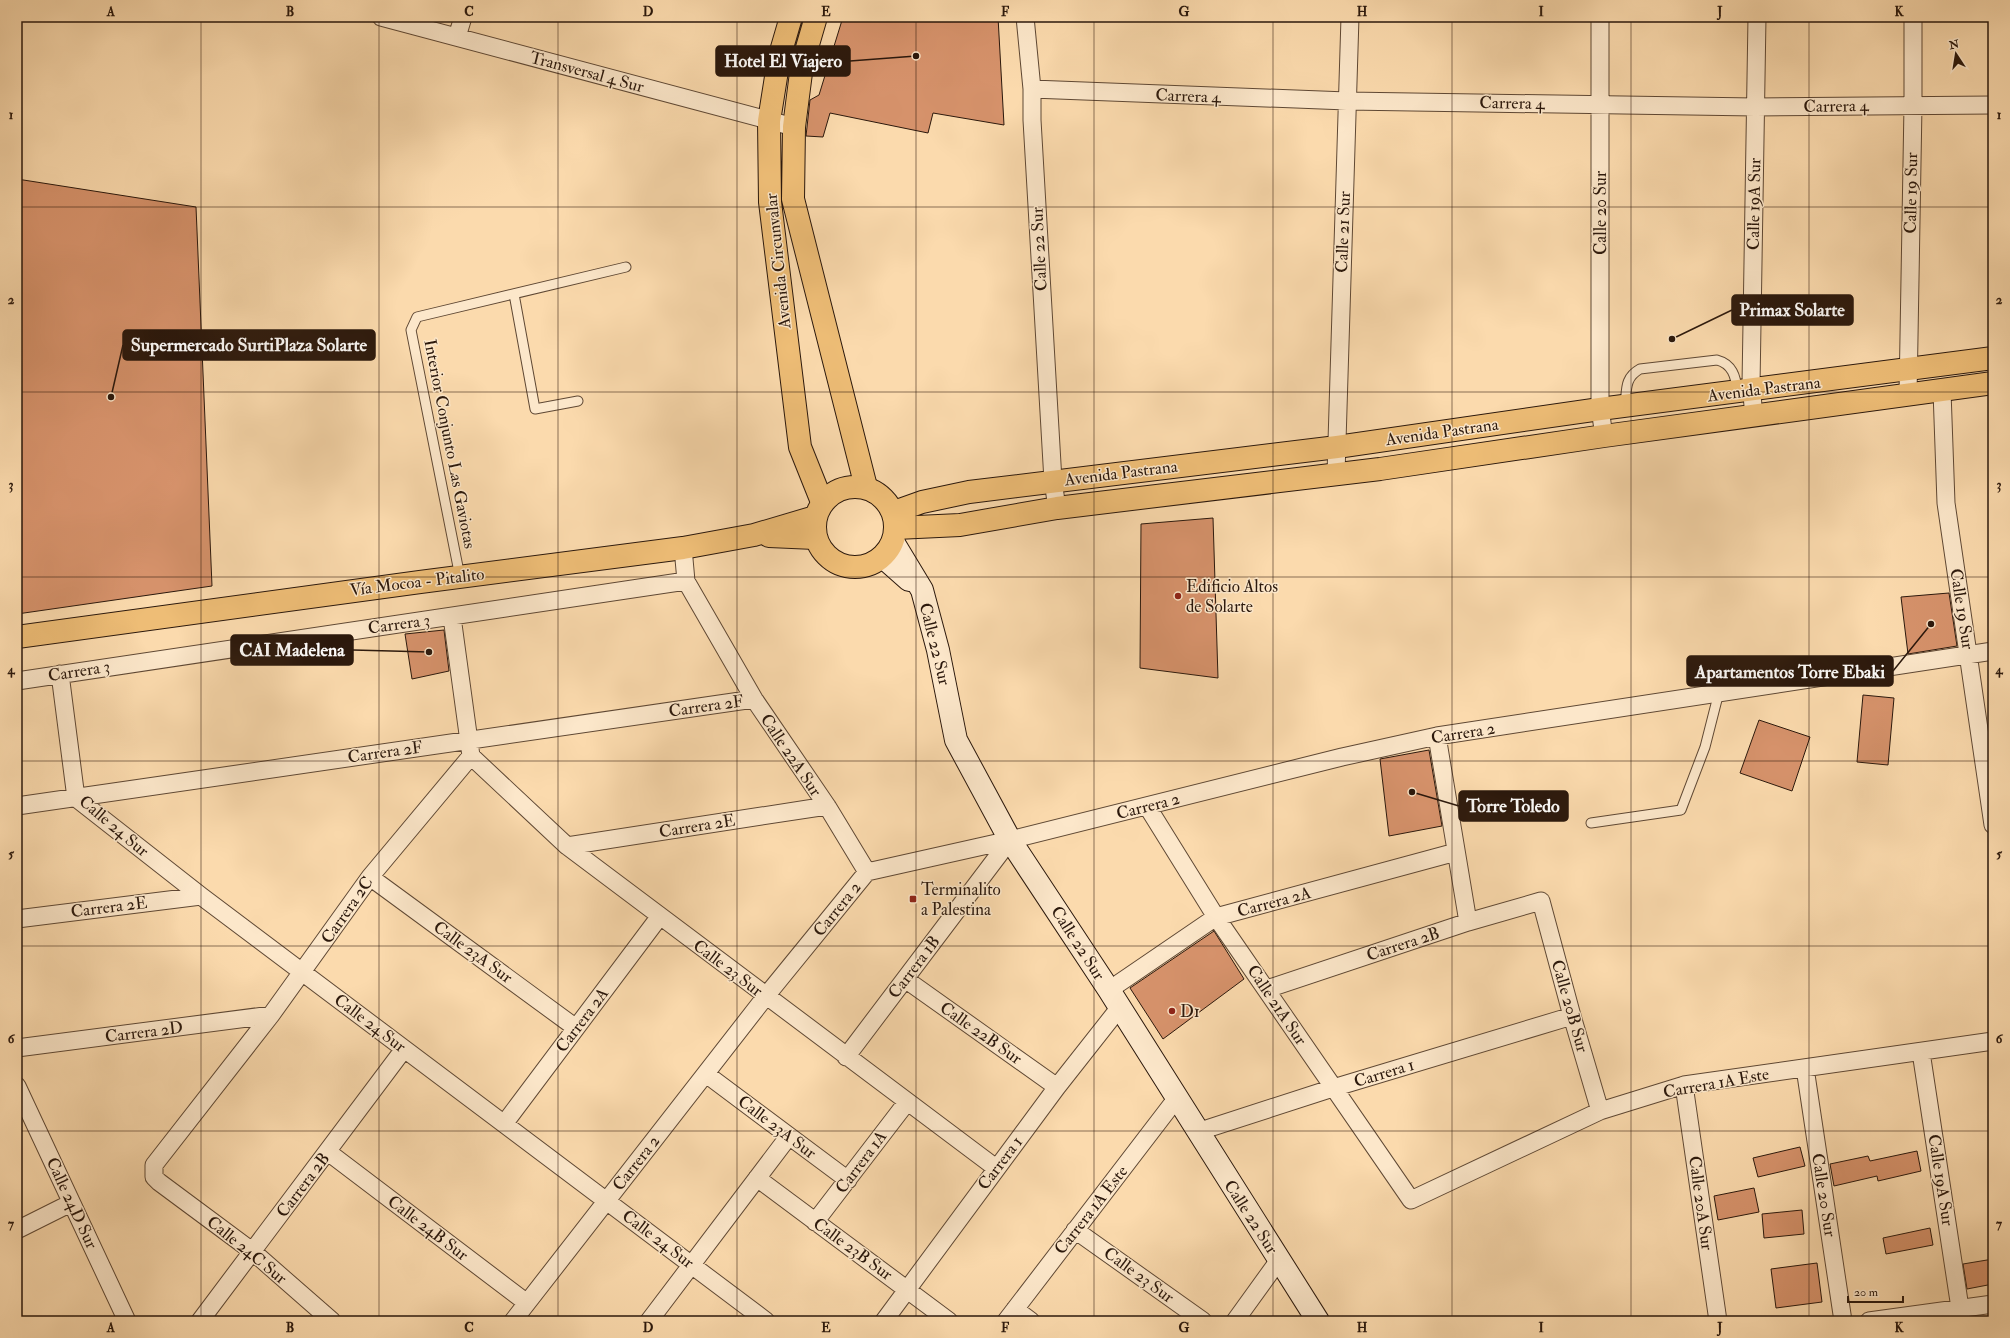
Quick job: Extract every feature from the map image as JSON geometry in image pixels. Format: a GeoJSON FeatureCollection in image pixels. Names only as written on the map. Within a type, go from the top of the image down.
{"type":"FeatureCollection","features":[{"type":"Feature","properties":{"kind":"main road","name":"Avenida Circunvalar"},"geometry":{"type":"LineString","coordinates":[[791,17],[779,58],[769,121],[770,202],[800,447],[819,509]]}},
{"type":"Feature","properties":{"kind":"main road","name":"Avenida Circunvalar"},"geometry":{"type":"LineString","coordinates":[[816,17],[802,65],[794,127],[793,199],[866,487]]}},
{"type":"Feature","properties":{"kind":"main road","name":"Avenida Pastrana"},"geometry":{"type":"LineString","coordinates":[[892,535],[922,502],[969,492],[1337,447],[1600,409],[1993,358]]}},
{"type":"Feature","properties":{"kind":"main road","name":"Avenida Pastrana"},"geometry":{"type":"LineString","coordinates":[[892,535],[1057,508],[1380,469],[1604,436],[1993,383]]}},
{"type":"Feature","properties":{"kind":"main road"},"geometry":{"type":"LineString","coordinates":[[866,487],[883,496],[892,535],[864,567],[844,566],[826,556],[815,538],[819,509],[841,488],[866,487]]}},
{"type":"Feature","properties":{"kind":"main road","name":"Vía Mocoa - Pitalito"},"geometry":{"type":"LineString","coordinates":[[17,638],[683,548],[754,535],[819,509]]}},
{"type":"Feature","properties":{"kind":"main road"},"geometry":{"type":"LineString","coordinates":[[754,535],[815,538]]}},
{"type":"Feature","properties":{"kind":"main road","name":"Calle 22 Sur"},"geometry":{"type":"LineString","coordinates":[[892,535],[922,590],[938,650],[956,740],[1010,840],[1114,998],[1176,1099],[1318,1321]]}},
{"type":"Feature","properties":{"kind":"street","name":"Transversal 4 Sur"},"geometry":{"type":"LineString","coordinates":[[381,17],[794,127]]}},
{"type":"Feature","properties":{"kind":"street"},"geometry":{"type":"LineString","coordinates":[[457,37],[463,17]]}},
{"type":"Feature","properties":{"kind":"street","name":"Calle 22 Sur"},"geometry":{"type":"LineString","coordinates":[[1025,17],[1032,89],[1032,120],[1053,482],[1057,508]]}},
{"type":"Feature","properties":{"kind":"street","name":"Calle 21 Sur"},"geometry":{"type":"LineString","coordinates":[[1336,474],[1350,17]]}},
{"type":"Feature","properties":{"kind":"street","name":"Calle 20 Sur"},"geometry":{"type":"LineString","coordinates":[[1600,17],[1600,409],[1604,436]]}},
{"type":"Feature","properties":{"kind":"street","name":"Calle 19A Sur"},"geometry":{"type":"LineString","coordinates":[[1754,416],[1744,391],[1756,107],[1757,17]]}},
{"type":"Feature","properties":{"kind":"street","name":"Calle 19 Sur"},"geometry":{"type":"LineString","coordinates":[[1908,395],[1913,105],[1912,17]]}},
{"type":"Feature","properties":{"kind":"street","name":"Carrera 4"},"geometry":{"type":"LineString","coordinates":[[1032,89],[1347,101],[1756,107],[1993,105]]}},
{"type":"Feature","properties":{"kind":"street","name":"Calle 19 Sur"},"geometry":{"type":"LineString","coordinates":[[1942,391],[1946,503],[1990,785],[1993,825]]}},
{"type":"Feature","properties":{"kind":"street","name":"Calle 22A Sur"},"geometry":{"type":"LineString","coordinates":[[683,548],[686,581],[754,699],[827,806],[867,872]]}},
{"type":"Feature","properties":{"kind":"street","name":"Carrera 3"},"geometry":{"type":"LineString","coordinates":[[17,681],[686,581]]}},
{"type":"Feature","properties":{"kind":"street"},"geometry":{"type":"LineString","coordinates":[[452,616],[470,748]]}},
{"type":"Feature","properties":{"kind":"street","name":"Carrera 2"},"geometry":{"type":"LineString","coordinates":[[513,1321],[766,996],[867,872],[1010,840],[1342,757],[1437,736],[1993,651]]}},
{"type":"Feature","properties":{"kind":"street","name":"Calle 24 Sur"},"geometry":{"type":"LineString","coordinates":[[60,674],[76,798],[201,896],[766,1321]]}},
{"type":"Feature","properties":{"kind":"street","name":"Carrera 2F"},"geometry":{"type":"LineString","coordinates":[[17,806],[470,748],[754,699]]}},
{"type":"Feature","properties":{"kind":"street"},"geometry":{"type":"LineString","coordinates":[[1437,736],[1468,922]]}},
{"type":"Feature","properties":{"kind":"street","name":"Calle 23 Sur"},"geometry":{"type":"LineString","coordinates":[[470,748],[567,846],[996,1168]]}},
{"type":"Feature","properties":{"kind":"street","name":"Carrera 2C"},"geometry":{"type":"LineString","coordinates":[[159,1182],[154,1177],[154,1165],[271,1015],[370,877],[470,748]]}},
{"type":"Feature","properties":{"kind":"street","name":"Carrera 2E"},"geometry":{"type":"LineString","coordinates":[[567,846],[827,806]]}},
{"type":"Feature","properties":{"kind":"street","name":"Calle 21A Sur"},"geometry":{"type":"LineString","coordinates":[[1147,806],[1216,917],[1411,1200]]}},
{"type":"Feature","properties":{"kind":"street","name":"Carrera 1B"},"geometry":{"type":"LineString","coordinates":[[846,1056],[1010,840]]}},
{"type":"Feature","properties":{"kind":"street","name":"Carrera 2A"},"geometry":{"type":"LineString","coordinates":[[1114,998],[1216,917],[1456,852]]}},
{"type":"Feature","properties":{"kind":"street","name":"Calle 23A Sur"},"geometry":{"type":"LineString","coordinates":[[370,877],[576,1028]]}},
{"type":"Feature","properties":{"kind":"street","name":"Carrera 2E"},"geometry":{"type":"LineString","coordinates":[[17,920],[201,896]]}},
{"type":"Feature","properties":{"kind":"street","name":"Carrera 2B"},"geometry":{"type":"LineString","coordinates":[[1267,989],[1468,922],[1541,901]]}},
{"type":"Feature","properties":{"kind":"street","name":"Calle 20B Sur"},"geometry":{"type":"LineString","coordinates":[[1541,901],[1600,1112]]}},
{"type":"Feature","properties":{"kind":"street","name":"Carrera 2A"},"geometry":{"type":"LineString","coordinates":[[504,1124],[660,916]]}},
{"type":"Feature","properties":{"kind":"street","name":"Calle 22B Sur"},"geometry":{"type":"LineString","coordinates":[[905,979],[1056,1087]]}},
{"type":"Feature","properties":{"kind":"street","name":"Carrera 1"},"geometry":{"type":"LineString","coordinates":[[884,1321],[1056,1087],[1114,998]]}},
{"type":"Feature","properties":{"kind":"street","name":"Carrera 2D"},"geometry":{"type":"LineString","coordinates":[[17,1048],[271,1015]]}},
{"type":"Feature","properties":{"kind":"street","name":"Carrera 1"},"geometry":{"type":"LineString","coordinates":[[1197,1132],[1333,1088],[1572,1016]]}},
{"type":"Feature","properties":{"kind":"street","name":"Carrera 1A Este"},"geometry":{"type":"LineString","coordinates":[[1411,1200],[1600,1112],[1684,1085],[1993,1041]]}},
{"type":"Feature","properties":{"kind":"street","name":"Carrera 2B"},"geometry":{"type":"LineString","coordinates":[[200,1321],[404,1049]]}},
{"type":"Feature","properties":{"kind":"street","name":"Calle 19A Sur"},"geometry":{"type":"LineString","coordinates":[[1921,1052],[1960,1308]]}},
{"type":"Feature","properties":{"kind":"street","name":"Calle 20 Sur"},"geometry":{"type":"LineString","coordinates":[[1804,1068],[1842,1321]]}},
{"type":"Feature","properties":{"kind":"street","name":"Calle 23A Sur"},"geometry":{"type":"LineString","coordinates":[[706,1074],[848,1180]]}},
{"type":"Feature","properties":{"kind":"street","name":"Calle 20A Sur"},"geometry":{"type":"LineString","coordinates":[[1684,1085],[1718,1321]]}},
{"type":"Feature","properties":{"kind":"street","name":"Calle 24D Sur"},"geometry":{"type":"LineString","coordinates":[[17,1086],[127,1321]]}},
{"type":"Feature","properties":{"kind":"street","name":"Carrera 1A Este"},"geometry":{"type":"LineString","coordinates":[[1010,1315],[1176,1099]]}},
{"type":"Feature","properties":{"kind":"street","name":"Carrera 1A"},"geometry":{"type":"LineString","coordinates":[[816,1222],[907,1102]]}},
{"type":"Feature","properties":{"kind":"street"},"geometry":{"type":"LineString","coordinates":[[649,1321],[789,1136]]}},
{"type":"Feature","properties":{"kind":"street","name":"Calle 24B Sur"},"geometry":{"type":"LineString","coordinates":[[328,1152],[527,1303]]}},
{"type":"Feature","properties":{"kind":"street","name":"Calle 23B Sur"},"geometry":{"type":"LineString","coordinates":[[757,1178],[949,1321]]}},
{"type":"Feature","properties":{"kind":"street","name":"Calle 24C Sur"},"geometry":{"type":"LineString","coordinates":[[159,1182],[252,1251],[332,1321]]}},
{"type":"Feature","properties":{"kind":"street"},"geometry":{"type":"LineString","coordinates":[[17,1230],[71,1203]]}},
{"type":"Feature","properties":{"kind":"street","name":"Calle 23 Sur"},"geometry":{"type":"LineString","coordinates":[[1075,1230],[1203,1321]]}},
{"type":"Feature","properties":{"kind":"street"},"geometry":{"type":"LineString","coordinates":[[1235,1321],[1279,1260]]}},
{"type":"Feature","properties":{"kind":"street"},"geometry":{"type":"LineString","coordinates":[[1869,1321],[1993,1304]]}},
{"type":"Feature","properties":{"kind":"street"},"geometry":{"type":"LineString","coordinates":[[1010,1315],[1031,1321]]}},
{"type":"Feature","properties":{"kind":"lane","name":"Interior Conjunto Las Gaviotas"},"geometry":{"type":"LineString","coordinates":[[460,577],[411,330],[417,317],[626,267]]}},
{"type":"Feature","properties":{"kind":"lane"},"geometry":{"type":"LineString","coordinates":[[514,294],[535,409],[578,401]]}},
{"type":"Feature","properties":{"kind":"lane"},"geometry":{"type":"LineString","coordinates":[[1625,406],[1628,382],[1631,374],[1640,369],[1717,360],[1726,363],[1731,368],[1744,391]]}},
{"type":"Feature","properties":{"kind":"lane"},"geometry":{"type":"LineString","coordinates":[[1591,823],[1682,810],[1705,747],[1719,692]]}},
{"type":"Feature","properties":{"kind":"building"},"geometry":{"type":"Polygon","coordinates":[[[843,17],[998,17],[1004,125],[933,113],[928,133],[830,113],[823,137],[806,136],[810,100],[819,95],[843,17]]]}},
{"type":"Feature","properties":{"kind":"building"},"geometry":{"type":"Polygon","coordinates":[[[17,179],[196,207],[212,586],[17,614],[17,179]]]}},
{"type":"Feature","properties":{"kind":"building","name":"Edificio Altos de Solarte"},"geometry":{"type":"Polygon","coordinates":[[[1213,518],[1218,678],[1140,668],[1141,524],[1213,518]]]}},
{"type":"Feature","properties":{"kind":"building"},"geometry":{"type":"Polygon","coordinates":[[[1949,593],[1957,646],[1908,654],[1901,597],[1949,593]]]}},
{"type":"Feature","properties":{"kind":"building"},"geometry":{"type":"Polygon","coordinates":[[[444,630],[449,671],[412,679],[405,634],[444,630]]]}},
{"type":"Feature","properties":{"kind":"building"},"geometry":{"type":"Polygon","coordinates":[[[1863,695],[1894,698],[1888,765],[1857,762],[1863,695]]]}},
{"type":"Feature","properties":{"kind":"building"},"geometry":{"type":"Polygon","coordinates":[[[1759,720],[1810,737],[1792,791],[1740,773],[1759,720]]]}},
{"type":"Feature","properties":{"kind":"building"},"geometry":{"type":"Polygon","coordinates":[[[1429,750],[1442,826],[1389,836],[1380,759],[1429,750]]]}},
{"type":"Feature","properties":{"kind":"building","name":"D1"},"geometry":{"type":"Polygon","coordinates":[[[1214,931],[1244,979],[1163,1039],[1130,988],[1214,931]]]}},
{"type":"Feature","properties":{"kind":"building"},"geometry":{"type":"Polygon","coordinates":[[[1800,1147],[1805,1166],[1758,1177],[1753,1158],[1800,1147]]]}},
{"type":"Feature","properties":{"kind":"building"},"geometry":{"type":"Polygon","coordinates":[[[1917,1151],[1921,1171],[1878,1181],[1877,1176],[1834,1186],[1830,1164],[1868,1156],[1870,1161],[1917,1151]]]}},
{"type":"Feature","properties":{"kind":"building"},"geometry":{"type":"Polygon","coordinates":[[[1754,1188],[1759,1212],[1718,1220],[1714,1196],[1754,1188]]]}},
{"type":"Feature","properties":{"kind":"building"},"geometry":{"type":"Polygon","coordinates":[[[1802,1210],[1804,1234],[1764,1238],[1762,1214],[1802,1210]]]}},
{"type":"Feature","properties":{"kind":"building"},"geometry":{"type":"Polygon","coordinates":[[[1930,1228],[1933,1245],[1886,1254],[1883,1238],[1930,1228]]]}},
{"type":"Feature","properties":{"kind":"building"},"geometry":{"type":"Polygon","coordinates":[[[1993,1259],[1993,1284],[1967,1289],[1963,1264],[1993,1259]]]}},
{"type":"Feature","properties":{"kind":"building"},"geometry":{"type":"Polygon","coordinates":[[[1817,1263],[1822,1302],[1776,1308],[1771,1269],[1817,1263]]]}},
{"type":"Feature","properties":{"kind":"place","name":"Hotel El Viajero"},"geometry":{"type":"Point","coordinates":[916,56]}},
{"type":"Feature","properties":{"kind":"place","name":"Primax Solarte"},"geometry":{"type":"Point","coordinates":[1672,339]}},
{"type":"Feature","properties":{"kind":"place","name":"Supermercado SurtiPlaza Solarte"},"geometry":{"type":"Point","coordinates":[111,397]}},
{"type":"Feature","properties":{"kind":"place","name":"Edificio Altos de Solarte"},"geometry":{"type":"Point","coordinates":[1178,596]}},
{"type":"Feature","properties":{"kind":"place","name":"Apartamentos Torre Ebaki"},"geometry":{"type":"Point","coordinates":[1931,624]}},
{"type":"Feature","properties":{"kind":"place","name":"CAI Madelena"},"geometry":{"type":"Point","coordinates":[429,652]}},
{"type":"Feature","properties":{"kind":"place","name":"Torre Toledo"},"geometry":{"type":"Point","coordinates":[1412,792]}},
{"type":"Feature","properties":{"kind":"place","name":"Terminalito a Palestina"},"geometry":{"type":"Point","coordinates":[913,899]}},
{"type":"Feature","properties":{"kind":"place","name":"D1"},"geometry":{"type":"Point","coordinates":[1172,1011]}}]}
